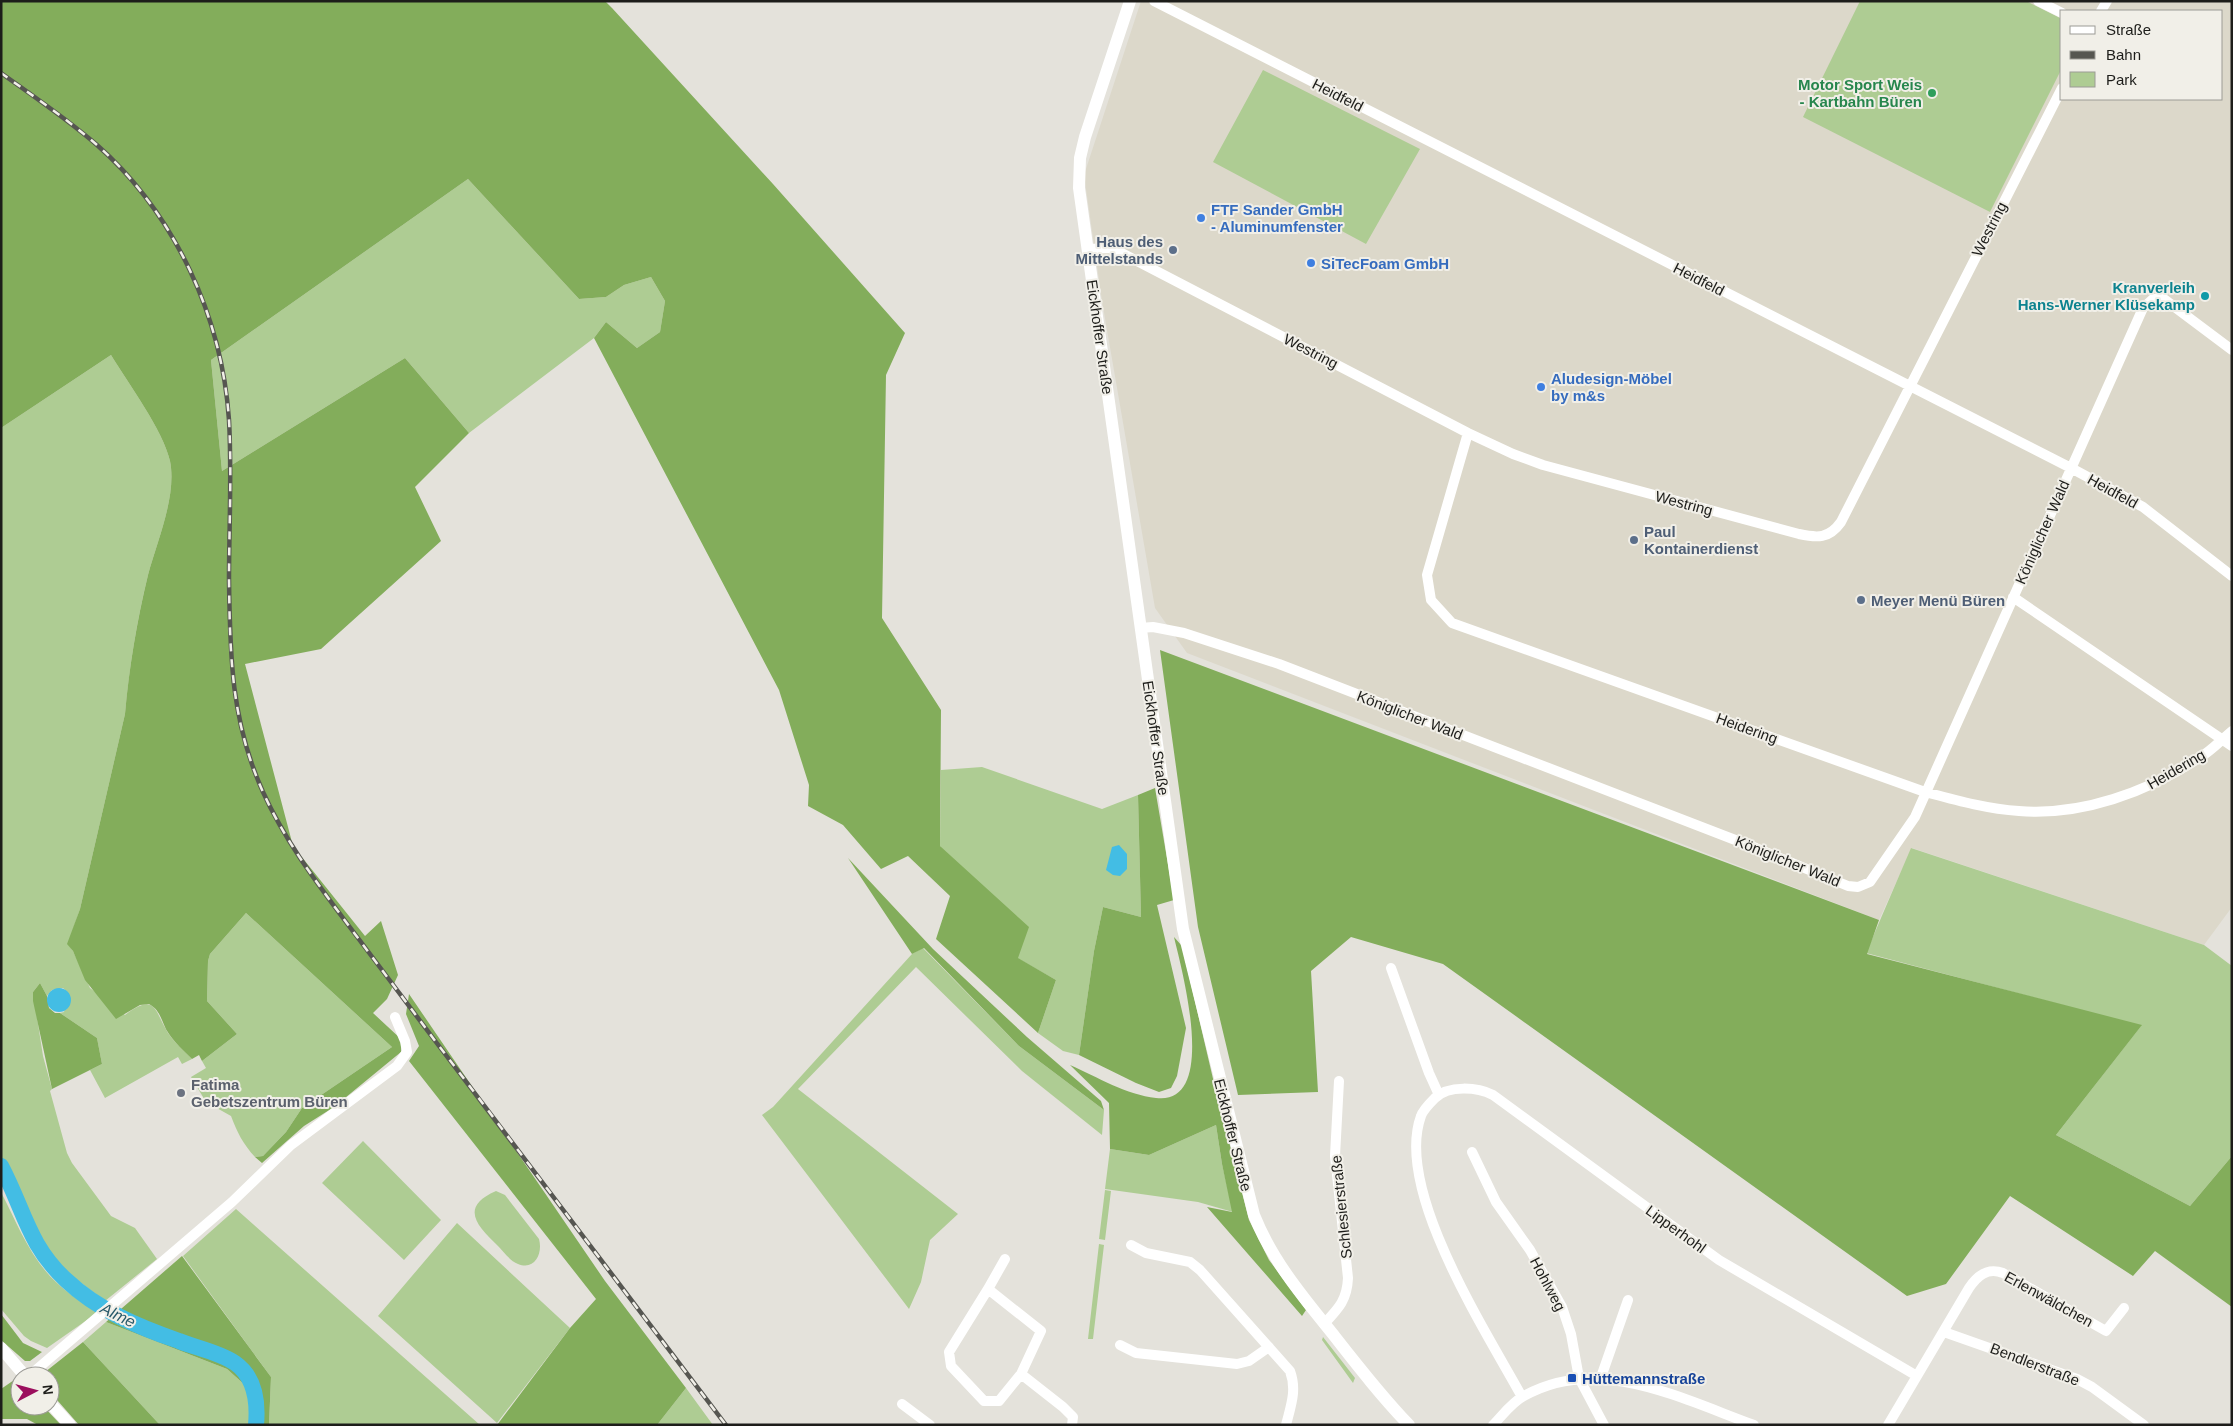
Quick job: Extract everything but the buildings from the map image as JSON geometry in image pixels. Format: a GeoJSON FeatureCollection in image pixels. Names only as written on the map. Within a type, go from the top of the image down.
{"type":"FeatureCollection","features":[{"type":"Feature","properties":{"kind":"main road","name":"Eickhoffer Straße"},"geometry":{"type":"LineString","coordinates":[[1130,1],[1080,158],[1079,188],[1182,929],[1254,1215],[1272,1256],[1382,1396],[1409,1425]]}},
{"type":"Feature","properties":{"kind":"main road"},"geometry":{"type":"LineString","coordinates":[[1,1348],[16,1366]]}},
{"type":"Feature","properties":{"kind":"main road"},"geometry":{"type":"LineString","coordinates":[[60,1414],[70,1425]]}},
{"type":"Feature","properties":{"kind":"street","name":"Heidfeld"},"geometry":{"type":"LineString","coordinates":[[1154,1],[2071,468],[2143,507],[2232,576]]}},
{"type":"Feature","properties":{"kind":"street"},"geometry":{"type":"LineString","coordinates":[[2038,1],[2060,12]]}},
{"type":"Feature","properties":{"kind":"street","name":"Westring"},"geometry":{"type":"LineString","coordinates":[[1088,249],[1112,248],[1468,433],[1513,454],[1543,465],[1799,534],[1820,537],[1828,535],[1841,522],[2060,92]]}},
{"type":"Feature","properties":{"kind":"street","name":"Königlicher Wald"},"geometry":{"type":"LineString","coordinates":[[1140,628],[1153,627],[1184,633],[1279,664],[1853,887],[1864,886],[1870,882],[1915,817],[2143,308],[2153,299],[2164,299],[2232,350]]}},
{"type":"Feature","properties":{"kind":"street","name":"Heidering"},"geometry":{"type":"LineString","coordinates":[[1468,433],[1427,575],[1431,600],[1452,623],[1925,792],[1959,801],[2019,811],[2065,810],[2110,800],[2156,784],[2201,757],[2232,731]]}},
{"type":"Feature","properties":{"kind":"street"},"geometry":{"type":"LineString","coordinates":[[2013,597],[2232,746]]}},
{"type":"Feature","properties":{"kind":"street"},"geometry":{"type":"LineString","coordinates":[[1391,968],[1429,1073],[1440,1094],[1421,1114],[1416,1139],[1418,1167],[1429,1216],[1450,1266],[1522,1397]]}},
{"type":"Feature","properties":{"kind":"street"},"geometry":{"type":"LineString","coordinates":[[41,1366],[232,1202],[290,1145],[397,1066],[407,1052],[405,1040],[395,1017]]}},
{"type":"Feature","properties":{"kind":"street","name":"Schlesierstraße"},"geometry":{"type":"LineString","coordinates":[[1324,1324],[1342,1304],[1348,1293],[1335,1156],[1339,1081]]}},
{"type":"Feature","properties":{"kind":"street","name":"Lipperhohl"},"geometry":{"type":"LineString","coordinates":[[1440,1094],[1462,1089],[1482,1089],[1493,1095],[1719,1260],[1917,1376]]}},
{"type":"Feature","properties":{"kind":"street","name":"Hohlweg"},"geometry":{"type":"LineString","coordinates":[[1472,1152],[1496,1202],[1530,1250],[1562,1307],[1571,1334],[1579,1378],[1604,1425]]}},
{"type":"Feature","properties":{"kind":"street"},"geometry":{"type":"LineString","coordinates":[[1131,1245],[1146,1253],[1190,1262],[1200,1270],[1290,1371],[1294,1384],[1293,1398],[1286,1425]]}},
{"type":"Feature","properties":{"kind":"street"},"geometry":{"type":"LineString","coordinates":[[988,1289],[1041,1331],[1021,1374],[999,1401],[984,1401],[951,1366],[949,1352],[1005,1259]]}},
{"type":"Feature","properties":{"kind":"street","name":"Erlenwäldchen"},"geometry":{"type":"LineString","coordinates":[[1944,1332],[1969,1288],[1983,1273],[1998,1271],[2106,1331],[2124,1308]]}},
{"type":"Feature","properties":{"kind":"street"},"geometry":{"type":"LineString","coordinates":[[1600,1380],[1628,1300]]}},
{"type":"Feature","properties":{"kind":"street"},"geometry":{"type":"LineString","coordinates":[[1888,1425],[1944,1332]]}},
{"type":"Feature","properties":{"kind":"street","name":"Bendlerstraße"},"geometry":{"type":"LineString","coordinates":[[1944,1332],[2078,1379],[2144,1425]]}},
{"type":"Feature","properties":{"kind":"street"},"geometry":{"type":"LineString","coordinates":[[1120,1345],[1136,1353],[1237,1364],[1249,1361],[1269,1347]]}},
{"type":"Feature","properties":{"kind":"street"},"geometry":{"type":"LineString","coordinates":[[1021,1374],[1063,1407],[1072,1421]]}},
{"type":"Feature","properties":{"kind":"street"},"geometry":{"type":"LineString","coordinates":[[1493,1425],[1522,1397],[1550,1383],[1579,1378],[1642,1384],[1754,1425]]}},
{"type":"Feature","properties":{"kind":"street"},"geometry":{"type":"LineString","coordinates":[[902,1404],[930,1425]]}},
{"type":"Feature","properties":{"kind":"shaded area"},"geometry":{"type":"Polygon","coordinates":[[[1141,1],[2232,1],[2232,907],[2204,945],[1912,848],[1879,920],[1187,653],[1155,608],[1102,301],[1084,175],[1141,1]]]}},
{"type":"Feature","properties":{"kind":"green space"},"geometry":{"type":"Polygon","coordinates":[[[1,1],[605,1],[773,184],[905,333],[886,375],[882,618],[941,710],[940,846],[1029,927],[1018,958],[1056,980],[1038,1033],[936,939],[950,896],[908,856],[881,869],[843,825],[808,806],[809,785],[779,690],[594,338],[606,322],[637,348],[660,332],[665,301],[651,277],[624,285],[606,297],[579,299],[468,179],[211,360],[222,471],[405,358],[469,433],[415,487],[441,541],[321,649],[245,664],[293,846],[365,936],[381,921],[398,975],[387,999],[373,1013],[402,1040],[401,1052],[334,1107],[304,1126],[262,1163],[255,1157],[263,1156],[286,1132],[302,1108],[392,1047],[246,913],[210,954],[208,961],[207,1001],[237,1034],[202,1061],[199,1055],[192,1059],[177,1044],[166,1030],[161,1017],[149,1004],[140,1005],[116,1019],[85,980],[73,951],[67,944],[80,909],[125,714],[140,609],[171,489],[170,461],[153,421],[111,355],[1,428],[1,1]]]}},
{"type":"Feature","properties":{"kind":"green space","name":"Motor Sport Weis - Kartbahn Büren"},"geometry":{"type":"Polygon","coordinates":[[[1860,1],[2026,1],[2060,18],[2060,72],[1990,212],[1803,117],[1860,1]]]}},
{"type":"Feature","properties":{"kind":"green space"},"geometry":{"type":"Polygon","coordinates":[[[1263,70],[1420,149],[1366,244],[1213,162],[1263,70]]]}},
{"type":"Feature","properties":{"kind":"green space"},"geometry":{"type":"Polygon","coordinates":[[[468,179],[579,299],[606,297],[624,285],[651,277],[665,301],[660,332],[637,348],[606,322],[594,338],[469,433],[405,358],[222,471],[211,360],[468,179]]]}},
{"type":"Feature","properties":{"kind":"green space"},"geometry":{"type":"Polygon","coordinates":[[[111,355],[160,435],[170,461],[171,489],[140,609],[125,714],[80,909],[68,944],[90,988],[125,1015],[143,1005],[153,1007],[170,1036],[192,1059],[182,1064],[178,1057],[105,1098],[90,1070],[102,1064],[97,1038],[60,1013],[64,1012],[69,994],[63,988],[52,990],[47,996],[40,983],[33,992],[43,1056],[52,1089],[50,1091],[67,1153],[72,1163],[111,1216],[135,1228],[157,1259],[105,1301],[72,1276],[40,1243],[1,1157],[1,428],[111,355]]]}},
{"type":"Feature","properties":{"kind":"green space"},"geometry":{"type":"Polygon","coordinates":[[[1160,650],[1879,920],[1867,954],[2142,1025],[2056,1135],[2190,1206],[2232,1156],[2232,1307],[2155,1251],[2133,1276],[2010,1196],[1946,1284],[1907,1296],[1443,964],[1351,937],[1311,971],[1318,1092],[1238,1095],[1198,927],[1160,650]]]}},
{"type":"Feature","properties":{"kind":"green space"},"geometry":{"type":"Polygon","coordinates":[[[982,767],[1102,809],[1138,795],[1141,917],[1103,907],[1094,951],[1079,1055],[1063,1051],[1038,1033],[1056,980],[1017,958],[940,846],[941,770],[982,767]]]}},
{"type":"Feature","properties":{"kind":"green space"},"geometry":{"type":"Polygon","coordinates":[[[1155,788],[1174,900],[1157,905],[1186,1028],[1177,1076],[1171,1088],[1159,1092],[1079,1055],[1094,951],[1103,907],[1141,917],[1138,795],[1155,788]]]}},
{"type":"Feature","properties":{"kind":"green space"},"geometry":{"type":"Polygon","coordinates":[[[1911,848],[2204,945],[2232,966],[2232,1156],[2190,1206],[2056,1135],[2141,1026],[1866,953],[1911,848]]]}},
{"type":"Feature","properties":{"kind":"green space"},"geometry":{"type":"Polygon","coordinates":[[[848,858],[933,949],[1027,1037],[1101,1101],[1104,1110],[1019,1046],[924,948],[912,954],[848,858]]]}},
{"type":"Feature","properties":{"kind":"green space"},"geometry":{"type":"Polygon","coordinates":[[[246,913],[392,1047],[302,1108],[286,1132],[263,1156],[255,1157],[241,1138],[231,1116],[206,1102],[191,1077],[206,1068],[202,1061],[237,1034],[207,1001],[208,961],[210,954],[246,913]]]}},
{"type":"Feature","properties":{"kind":"green space"},"geometry":{"type":"Polygon","coordinates":[[[1174,937],[1182,946],[1249,1220],[1269,1260],[1306,1310],[1302,1316],[1207,1207],[1232,1212],[1216,1125],[1149,1155],[1110,1149],[1109,1103],[1070,1065],[1134,1093],[1156,1098],[1175,1095],[1187,1080],[1192,1058],[1192,1032],[1183,976],[1174,937]]]}},
{"type":"Feature","properties":{"kind":"green space"},"geometry":{"type":"Polygon","coordinates":[[[923,948],[1019,1046],[1104,1110],[1102,1135],[1022,1071],[916,967],[798,1089],[958,1214],[930,1240],[921,1282],[909,1309],[762,1115],[773,1107],[912,954],[923,948]]]}},
{"type":"Feature","properties":{"kind":"green space"},"geometry":{"type":"Polygon","coordinates":[[[40,983],[47,996],[49,1008],[55,1013],[60,1013],[97,1038],[102,1064],[52,1089],[33,1001],[33,992],[40,983]]]}},
{"type":"Feature","properties":{"kind":"green space"},"geometry":{"type":"Polygon","coordinates":[[[409,994],[605,1281],[686,1388],[657,1425],[497,1425],[570,1328],[596,1299],[409,1061],[419,1046],[406,1014],[409,994]]]}},
{"type":"Feature","properties":{"kind":"green space"},"geometry":{"type":"Polygon","coordinates":[[[1216,1125],[1222,1164],[1233,1212],[1198,1202],[1105,1189],[1110,1149],[1149,1155],[1216,1125]]]}},
{"type":"Feature","properties":{"kind":"green space"},"geometry":{"type":"Polygon","coordinates":[[[363,1141],[441,1220],[404,1260],[322,1183],[363,1141]]]}},
{"type":"Feature","properties":{"kind":"green space"},"geometry":{"type":"Polygon","coordinates":[[[1105,1190],[1111,1191],[1105,1240],[1099,1239],[1105,1190]]]}},
{"type":"Feature","properties":{"kind":"green space"},"geometry":{"type":"Polygon","coordinates":[[[496,1191],[505,1195],[539,1239],[539,1255],[529,1265],[524,1266],[512,1261],[478,1224],[475,1210],[478,1204],[485,1197],[496,1191]]]}},
{"type":"Feature","properties":{"kind":"green space"},"geometry":{"type":"Polygon","coordinates":[[[1,1192],[31,1251],[47,1273],[65,1290],[97,1313],[47,1348],[24,1336],[1,1309],[1,1192]]]}},
{"type":"Feature","properties":{"kind":"green space"},"geometry":{"type":"Polygon","coordinates":[[[236,1209],[480,1425],[269,1425],[271,1377],[183,1256],[236,1209]]]}},
{"type":"Feature","properties":{"kind":"green space"},"geometry":{"type":"Polygon","coordinates":[[[457,1223],[570,1328],[497,1423],[378,1316],[457,1223]]]}},
{"type":"Feature","properties":{"kind":"green space"},"geometry":{"type":"Polygon","coordinates":[[[1099,1244],[1104,1245],[1093,1339],[1088,1339],[1099,1244]]]}},
{"type":"Feature","properties":{"kind":"green space"},"geometry":{"type":"Polygon","coordinates":[[[182,1256],[271,1377],[269,1425],[249,1425],[251,1410],[246,1386],[227,1369],[106,1322],[182,1256]]]}},
{"type":"Feature","properties":{"kind":"green space"},"geometry":{"type":"Polygon","coordinates":[[[1,1314],[23,1343],[42,1352],[30,1361],[25,1361],[1,1340],[1,1314]]]}},
{"type":"Feature","properties":{"kind":"green space"},"geometry":{"type":"Polygon","coordinates":[[[106,1322],[227,1369],[246,1386],[251,1410],[249,1425],[160,1425],[83,1342],[106,1322]]]}},
{"type":"Feature","properties":{"kind":"green space"},"geometry":{"type":"Polygon","coordinates":[[[1323,1337],[1355,1378],[1353,1383],[1322,1340],[1323,1337]]]}},
{"type":"Feature","properties":{"kind":"green space"},"geometry":{"type":"Polygon","coordinates":[[[83,1342],[160,1425],[79,1425],[60,1403],[60,1366],[53,1366],[83,1342]]]}},
{"type":"Feature","properties":{"kind":"green space"},"geometry":{"type":"Polygon","coordinates":[[[10,1383],[10,1416],[52,1416],[61,1425],[38,1425],[27,1419],[1,1419],[1,1389],[10,1383]]]}},
{"type":"Feature","properties":{"kind":"green space"},"geometry":{"type":"Polygon","coordinates":[[[686,1388],[713,1425],[657,1425],[686,1388]]]}},
{"type":"Feature","properties":{"kind":"water"},"geometry":{"type":"Polygon","coordinates":[[[1119,845],[1127,854],[1127,869],[1120,876],[1113,875],[1106,870],[1112,847],[1119,845]]]}},
{"type":"Feature","properties":{"kind":"water"},"geometry":{"type":"Polygon","coordinates":[[[59,988],[68,991],[71,1000],[68,1009],[59,1012],[50,1009],[47,1000],[50,991],[59,988]]]}},
{"type":"Feature","properties":{"kind":"waterway","name":"Alme"},"geometry":{"type":"LineString","coordinates":[[1,1166],[35,1240],[53,1267],[78,1291],[105,1309],[164,1336],[222,1356],[235,1363],[247,1376],[254,1391],[256,1399],[256,1425]]}},
{"type":"Feature","properties":{"kind":"railway"},"geometry":{"type":"LineString","coordinates":[[1,73],[86,135],[125,172],[150,203],[171,235],[190,270],[205,306],[225,381],[229,420],[229,608],[234,688],[238,714],[252,766],[281,828],[337,910],[726,1425]]}},
{"type":"Feature","properties":{"kind":"place","name":"Motor Sport Weis - Kartbahn Büren"},"geometry":{"type":"Point","coordinates":[1932,93]}},
{"type":"Feature","properties":{"kind":"place","name":"FTF Sander GmbH - Aluminumfenster"},"geometry":{"type":"Point","coordinates":[1201,218]}},
{"type":"Feature","properties":{"kind":"place","name":"Haus des Mittelstands"},"geometry":{"type":"Point","coordinates":[1173,250]}},
{"type":"Feature","properties":{"kind":"place","name":"SiTecFoam GmbH"},"geometry":{"type":"Point","coordinates":[1311,263]}},
{"type":"Feature","properties":{"kind":"place","name":"Kranverleih Hans-Werner Klüsekamp"},"geometry":{"type":"Point","coordinates":[2205,296]}},
{"type":"Feature","properties":{"kind":"place","name":"Aludesign-Möbel by m&s"},"geometry":{"type":"Point","coordinates":[1541,387]}},
{"type":"Feature","properties":{"kind":"place","name":"Paul Kontainerdienst"},"geometry":{"type":"Point","coordinates":[1634,540]}},
{"type":"Feature","properties":{"kind":"place","name":"Meyer Menü Büren"},"geometry":{"type":"Point","coordinates":[1861,600]}},
{"type":"Feature","properties":{"kind":"place","name":"Fatima Gebetszentrum Büren"},"geometry":{"type":"Point","coordinates":[181,1093]}},
{"type":"Feature","properties":{"kind":"place","name":"Hüttemannstraße"},"geometry":{"type":"Point","coordinates":[1572,1378]}}]}
